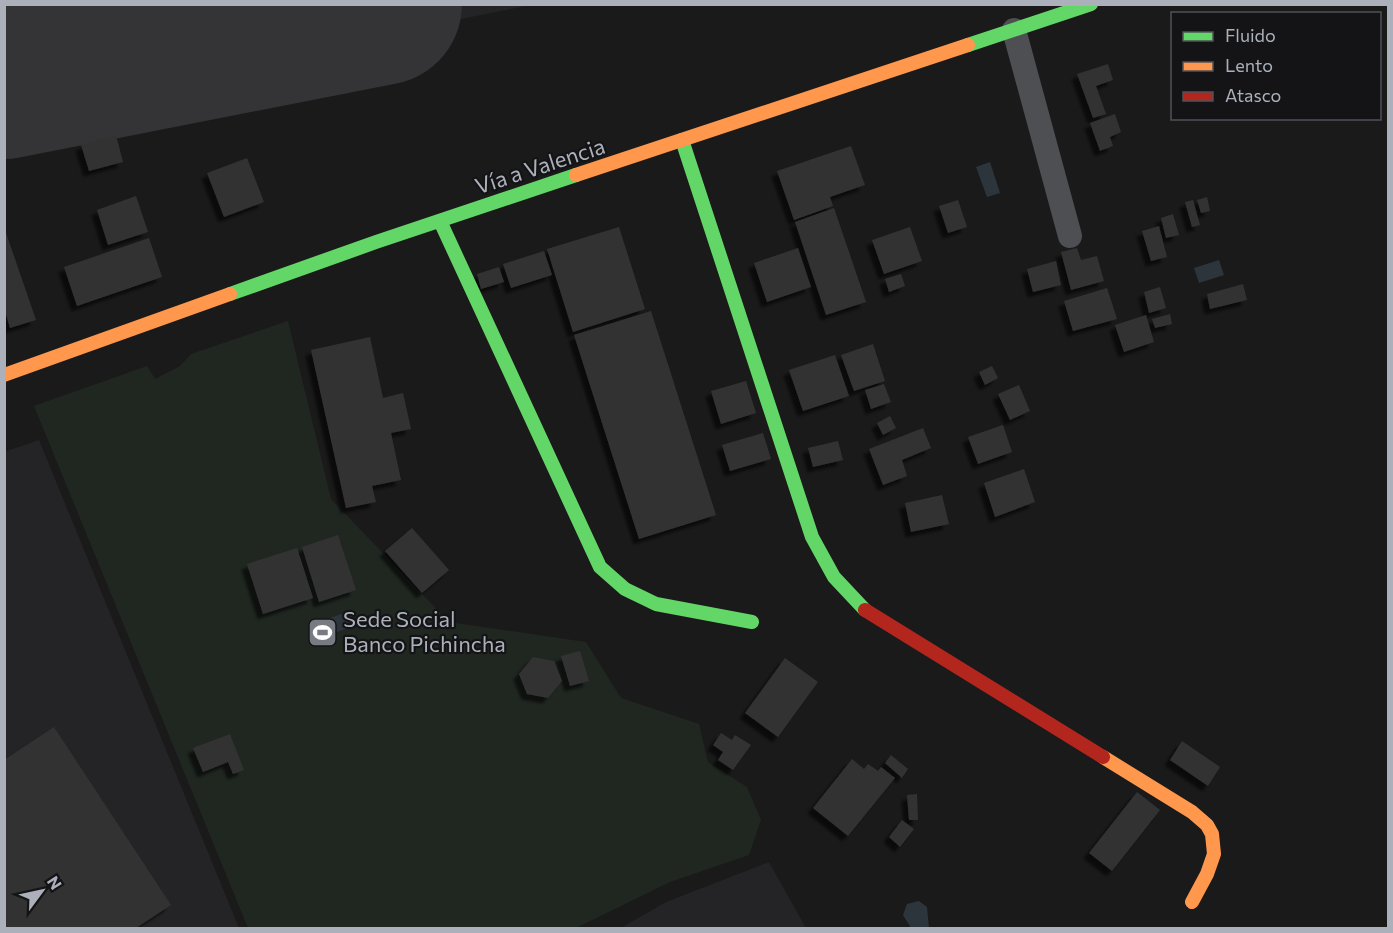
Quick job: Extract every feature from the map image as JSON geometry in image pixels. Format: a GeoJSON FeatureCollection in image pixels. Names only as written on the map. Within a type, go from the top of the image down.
{"type":"FeatureCollection","features":[{"type":"Feature","properties":{"kind":"main road","name":"Vía a Valencia"},"geometry":{"type":"LineString","coordinates":[[4,375],[440,221],[1091,4]]}},
{"type":"Feature","properties":{"kind":"main road"},"geometry":{"type":"LineString","coordinates":[[682,140],[812,537],[824,564],[842,589],[865,610],[1192,812],[1208,826],[1214,839],[1215,852],[1192,902]]}},
{"type":"Feature","properties":{"kind":"main road"},"geometry":{"type":"LineString","coordinates":[[440,221],[600,567],[625,590],[656,604],[752,622]]}},
{"type":"Feature","properties":{"kind":"street"},"geometry":{"type":"LineString","coordinates":[[1014,30],[1070,236]]}},
{"type":"Feature","properties":{"kind":"shaded area"},"geometry":{"type":"Polygon","coordinates":[[[5,4],[531,4],[531,5],[5,110],[5,4]]]}},
{"type":"Feature","properties":{"kind":"shaded area"},"geometry":{"type":"Polygon","coordinates":[[[990,162],[1000,193],[987,197],[976,167],[990,162]]]}},
{"type":"Feature","properties":{"kind":"shaded area"},"geometry":{"type":"Polygon","coordinates":[[[1219,260],[1224,275],[1199,283],[1194,268],[1219,260]]]}},
{"type":"Feature","properties":{"kind":"shaded area","name":"Sede Social Banco Pichincha"},"geometry":{"type":"Polygon","coordinates":[[[288,321],[331,499],[449,622],[586,642],[621,698],[699,724],[708,762],[747,787],[761,820],[749,855],[670,882],[576,928],[248,928],[34,406],[147,366],[155,379],[180,366],[191,354],[288,321]]]}},
{"type":"Feature","properties":{"kind":"shaded area"},"geometry":{"type":"Polygon","coordinates":[[[39,440],[239,928],[5,928],[4,452],[39,440]]]}},
{"type":"Feature","properties":{"kind":"shaded area"},"geometry":{"type":"Polygon","coordinates":[[[350,611],[355,626],[321,637],[316,623],[350,611]]]}},
{"type":"Feature","properties":{"kind":"shaded area"},"geometry":{"type":"Polygon","coordinates":[[[769,862],[806,928],[621,928],[666,902],[769,862]]]}},
{"type":"Feature","properties":{"kind":"shaded area"},"geometry":{"type":"Polygon","coordinates":[[[919,901],[927,907],[929,928],[911,928],[903,915],[907,904],[919,901]]]}},
{"type":"Feature","properties":{"kind":"building"},"geometry":{"type":"Polygon","coordinates":[[[1108,64],[1113,80],[1096,86],[1106,114],[1093,118],[1077,74],[1108,64]]]}},
{"type":"Feature","properties":{"kind":"building"},"geometry":{"type":"Polygon","coordinates":[[[1115,114],[1121,132],[1110,137],[1113,146],[1100,151],[1090,123],[1115,114]]]}},
{"type":"Feature","properties":{"kind":"building"},"geometry":{"type":"Polygon","coordinates":[[[116,135],[123,162],[89,171],[81,145],[116,135]]]}},
{"type":"Feature","properties":{"kind":"building"},"geometry":{"type":"Polygon","coordinates":[[[851,146],[865,185],[830,197],[833,206],[794,220],[777,171],[851,146]]]}},
{"type":"Feature","properties":{"kind":"building"},"geometry":{"type":"Polygon","coordinates":[[[247,158],[264,202],[224,217],[207,173],[247,158]]]}},
{"type":"Feature","properties":{"kind":"building"},"geometry":{"type":"Polygon","coordinates":[[[136,196],[148,232],[108,245],[97,210],[136,196]]]}},
{"type":"Feature","properties":{"kind":"building"},"geometry":{"type":"Polygon","coordinates":[[[1207,197],[1210,211],[1201,213],[1197,200],[1207,197]]]}},
{"type":"Feature","properties":{"kind":"building"},"geometry":{"type":"Polygon","coordinates":[[[958,200],[967,227],[948,233],[939,206],[958,200]]]}},
{"type":"Feature","properties":{"kind":"building"},"geometry":{"type":"Polygon","coordinates":[[[1193,200],[1200,225],[1192,227],[1185,202],[1193,200]]]}},
{"type":"Feature","properties":{"kind":"building"},"geometry":{"type":"Polygon","coordinates":[[[834,208],[866,302],[826,315],[795,222],[834,208]]]}},
{"type":"Feature","properties":{"kind":"building"},"geometry":{"type":"Polygon","coordinates":[[[1173,214],[1179,235],[1166,238],[1161,218],[1173,214]]]}},
{"type":"Feature","properties":{"kind":"building"},"geometry":{"type":"Polygon","coordinates":[[[1159,226],[1167,257],[1151,261],[1142,231],[1159,226]]]}},
{"type":"Feature","properties":{"kind":"building"},"geometry":{"type":"Polygon","coordinates":[[[619,227],[645,309],[573,332],[547,249],[619,227]]]}},
{"type":"Feature","properties":{"kind":"building"},"geometry":{"type":"Polygon","coordinates":[[[910,227],[922,261],[884,274],[872,240],[910,227]]]}},
{"type":"Feature","properties":{"kind":"building"},"geometry":{"type":"Polygon","coordinates":[[[5,230],[36,320],[10,328],[5,311],[5,230]]]}},
{"type":"Feature","properties":{"kind":"building"},"geometry":{"type":"Polygon","coordinates":[[[149,238],[162,277],[77,306],[64,267],[149,238]]]}},
{"type":"Feature","properties":{"kind":"building"},"geometry":{"type":"Polygon","coordinates":[[[798,248],[811,287],[767,302],[754,263],[798,248]]]}},
{"type":"Feature","properties":{"kind":"building"},"geometry":{"type":"Polygon","coordinates":[[[1077,248],[1081,260],[1097,256],[1104,281],[1071,290],[1061,252],[1077,248]]]}},
{"type":"Feature","properties":{"kind":"building"},"geometry":{"type":"Polygon","coordinates":[[[544,251],[552,275],[511,288],[503,264],[544,251]]]}},
{"type":"Feature","properties":{"kind":"building"},"geometry":{"type":"Polygon","coordinates":[[[1056,261],[1061,285],[1033,292],[1027,269],[1056,261]]]}},
{"type":"Feature","properties":{"kind":"building"},"geometry":{"type":"Polygon","coordinates":[[[499,267],[504,282],[481,289],[477,274],[499,267]]]}},
{"type":"Feature","properties":{"kind":"building"},"geometry":{"type":"Polygon","coordinates":[[[901,274],[905,286],[889,292],[885,279],[901,274]]]}},
{"type":"Feature","properties":{"kind":"building"},"geometry":{"type":"Polygon","coordinates":[[[1243,284],[1247,300],[1210,309],[1207,294],[1243,284]]]}},
{"type":"Feature","properties":{"kind":"building"},"geometry":{"type":"Polygon","coordinates":[[[1160,287],[1166,308],[1149,313],[1144,292],[1160,287]]]}},
{"type":"Feature","properties":{"kind":"building"},"geometry":{"type":"Polygon","coordinates":[[[1107,288],[1117,319],[1073,331],[1064,301],[1107,288]]]}},
{"type":"Feature","properties":{"kind":"building"},"geometry":{"type":"Polygon","coordinates":[[[651,311],[716,515],[639,539],[574,335],[651,311]]]}},
{"type":"Feature","properties":{"kind":"building"},"geometry":{"type":"Polygon","coordinates":[[[1170,314],[1172,324],[1155,328],[1152,319],[1170,314]]]}},
{"type":"Feature","properties":{"kind":"building"},"geometry":{"type":"Polygon","coordinates":[[[1146,315],[1154,342],[1124,352],[1115,325],[1146,315]]]}},
{"type":"Feature","properties":{"kind":"building"},"geometry":{"type":"Polygon","coordinates":[[[370,337],[383,398],[403,393],[411,429],[391,433],[401,480],[372,486],[376,502],[346,508],[311,350],[370,337]]]}},
{"type":"Feature","properties":{"kind":"building"},"geometry":{"type":"Polygon","coordinates":[[[873,344],[885,381],[854,391],[841,355],[873,344]]]}},
{"type":"Feature","properties":{"kind":"building"},"geometry":{"type":"Polygon","coordinates":[[[835,355],[849,396],[803,411],[789,370],[835,355]]]}},
{"type":"Feature","properties":{"kind":"building"},"geometry":{"type":"Polygon","coordinates":[[[992,366],[998,378],[985,385],[979,372],[992,366]]]}},
{"type":"Feature","properties":{"kind":"building"},"geometry":{"type":"Polygon","coordinates":[[[746,381],[756,413],[721,424],[711,391],[746,381]]]}},
{"type":"Feature","properties":{"kind":"building"},"geometry":{"type":"Polygon","coordinates":[[[884,384],[891,402],[871,409],[865,390],[884,384]]]}},
{"type":"Feature","properties":{"kind":"building"},"geometry":{"type":"Polygon","coordinates":[[[1019,385],[1030,411],[1010,420],[998,394],[1019,385]]]}},
{"type":"Feature","properties":{"kind":"building"},"geometry":{"type":"Polygon","coordinates":[[[890,416],[896,428],[883,435],[877,423],[890,416]]]}},
{"type":"Feature","properties":{"kind":"building"},"geometry":{"type":"Polygon","coordinates":[[[1003,425],[1012,452],[978,464],[968,437],[1003,425]]]}},
{"type":"Feature","properties":{"kind":"building"},"geometry":{"type":"Polygon","coordinates":[[[923,428],[931,448],[902,460],[907,476],[883,485],[869,449],[923,428]]]}},
{"type":"Feature","properties":{"kind":"building"},"geometry":{"type":"Polygon","coordinates":[[[763,433],[771,459],[730,471],[722,445],[763,433]]]}},
{"type":"Feature","properties":{"kind":"building"},"geometry":{"type":"Polygon","coordinates":[[[838,441],[843,460],[813,467],[808,448],[838,441]]]}},
{"type":"Feature","properties":{"kind":"building"},"geometry":{"type":"Polygon","coordinates":[[[1024,469],[1035,502],[995,517],[984,483],[1024,469]]]}},
{"type":"Feature","properties":{"kind":"building"},"geometry":{"type":"Polygon","coordinates":[[[942,495],[949,524],[911,532],[905,503],[942,495]]]}},
{"type":"Feature","properties":{"kind":"building"},"geometry":{"type":"Polygon","coordinates":[[[412,528],[449,570],[422,593],[385,551],[412,528]]]}},
{"type":"Feature","properties":{"kind":"building"},"geometry":{"type":"Polygon","coordinates":[[[338,535],[356,590],[319,602],[302,547],[338,535]]]}},
{"type":"Feature","properties":{"kind":"building"},"geometry":{"type":"Polygon","coordinates":[[[297,548],[313,598],[263,614],[247,564],[297,548]]]}},
{"type":"Feature","properties":{"kind":"building"},"geometry":{"type":"Polygon","coordinates":[[[580,651],[589,681],[570,686],[561,656],[580,651]]]}},
{"type":"Feature","properties":{"kind":"building"},"geometry":{"type":"Polygon","coordinates":[[[533,657],[554,661],[562,681],[548,698],[527,694],[519,674],[533,657]]]}},
{"type":"Feature","properties":{"kind":"building"},"geometry":{"type":"Polygon","coordinates":[[[785,658],[818,682],[778,737],[745,713],[785,658]]]}},
{"type":"Feature","properties":{"kind":"building"},"geometry":{"type":"Polygon","coordinates":[[[54,727],[171,905],[136,928],[4,928],[4,760],[54,727]]]}},
{"type":"Feature","properties":{"kind":"building"},"geometry":{"type":"Polygon","coordinates":[[[721,733],[732,740],[735,735],[751,745],[733,770],[718,760],[723,752],[713,745],[721,733]]]}},
{"type":"Feature","properties":{"kind":"building"},"geometry":{"type":"Polygon","coordinates":[[[230,734],[244,770],[233,774],[228,762],[203,772],[193,748],[230,734]]]}},
{"type":"Feature","properties":{"kind":"building"},"geometry":{"type":"Polygon","coordinates":[[[1182,741],[1220,767],[1208,786],[1170,760],[1182,741]]]}},
{"type":"Feature","properties":{"kind":"building"},"geometry":{"type":"Polygon","coordinates":[[[891,755],[908,769],[902,778],[885,763],[891,755]]]}},
{"type":"Feature","properties":{"kind":"building"},"geometry":{"type":"Polygon","coordinates":[[[852,759],[864,769],[868,764],[878,771],[881,767],[895,778],[848,836],[813,808],[852,759]]]}},
{"type":"Feature","properties":{"kind":"building"},"geometry":{"type":"Polygon","coordinates":[[[1137,792],[1160,810],[1112,871],[1089,853],[1137,792]]]}},
{"type":"Feature","properties":{"kind":"building"},"geometry":{"type":"Polygon","coordinates":[[[917,794],[918,820],[909,820],[907,795],[917,794]]]}},
{"type":"Feature","properties":{"kind":"building"},"geometry":{"type":"Polygon","coordinates":[[[902,820],[914,829],[900,847],[889,837],[902,820]]]}},
{"type":"Feature","properties":{"kind":"runway"},"geometry":{"type":"LineString","coordinates":[[4,78],[381,4]]}},
{"type":"Feature","properties":{"kind":"traffic: fast"},"geometry":{"type":"LineString","coordinates":[[968,45],[1091,4]]}},
{"type":"Feature","properties":{"kind":"traffic: fast"},"geometry":{"type":"LineString","coordinates":[[682,140],[812,537],[834,577],[865,610]]}},
{"type":"Feature","properties":{"kind":"traffic: fast"},"geometry":{"type":"LineString","coordinates":[[230,294],[576,175]]}},
{"type":"Feature","properties":{"kind":"traffic: fast"},"geometry":{"type":"LineString","coordinates":[[440,221],[600,567],[625,589],[656,604],[752,622]]}},
{"type":"Feature","properties":{"kind":"traffic: slow"},"geometry":{"type":"LineString","coordinates":[[576,175],[968,45]]}},
{"type":"Feature","properties":{"kind":"traffic: slow"},"geometry":{"type":"LineString","coordinates":[[4,375],[230,294]]}},
{"type":"Feature","properties":{"kind":"traffic: slow"},"geometry":{"type":"LineString","coordinates":[[1103,757],[1192,812],[1207,825],[1212,834],[1214,854],[1207,874],[1192,902]]}},
{"type":"Feature","properties":{"kind":"traffic: jam"},"geometry":{"type":"LineString","coordinates":[[865,610],[1103,757]]}},
{"type":"Feature","properties":{"kind":"place","name":"Sede Social Banco Pichincha"},"geometry":{"type":"Point","coordinates":[322,632]}}]}
